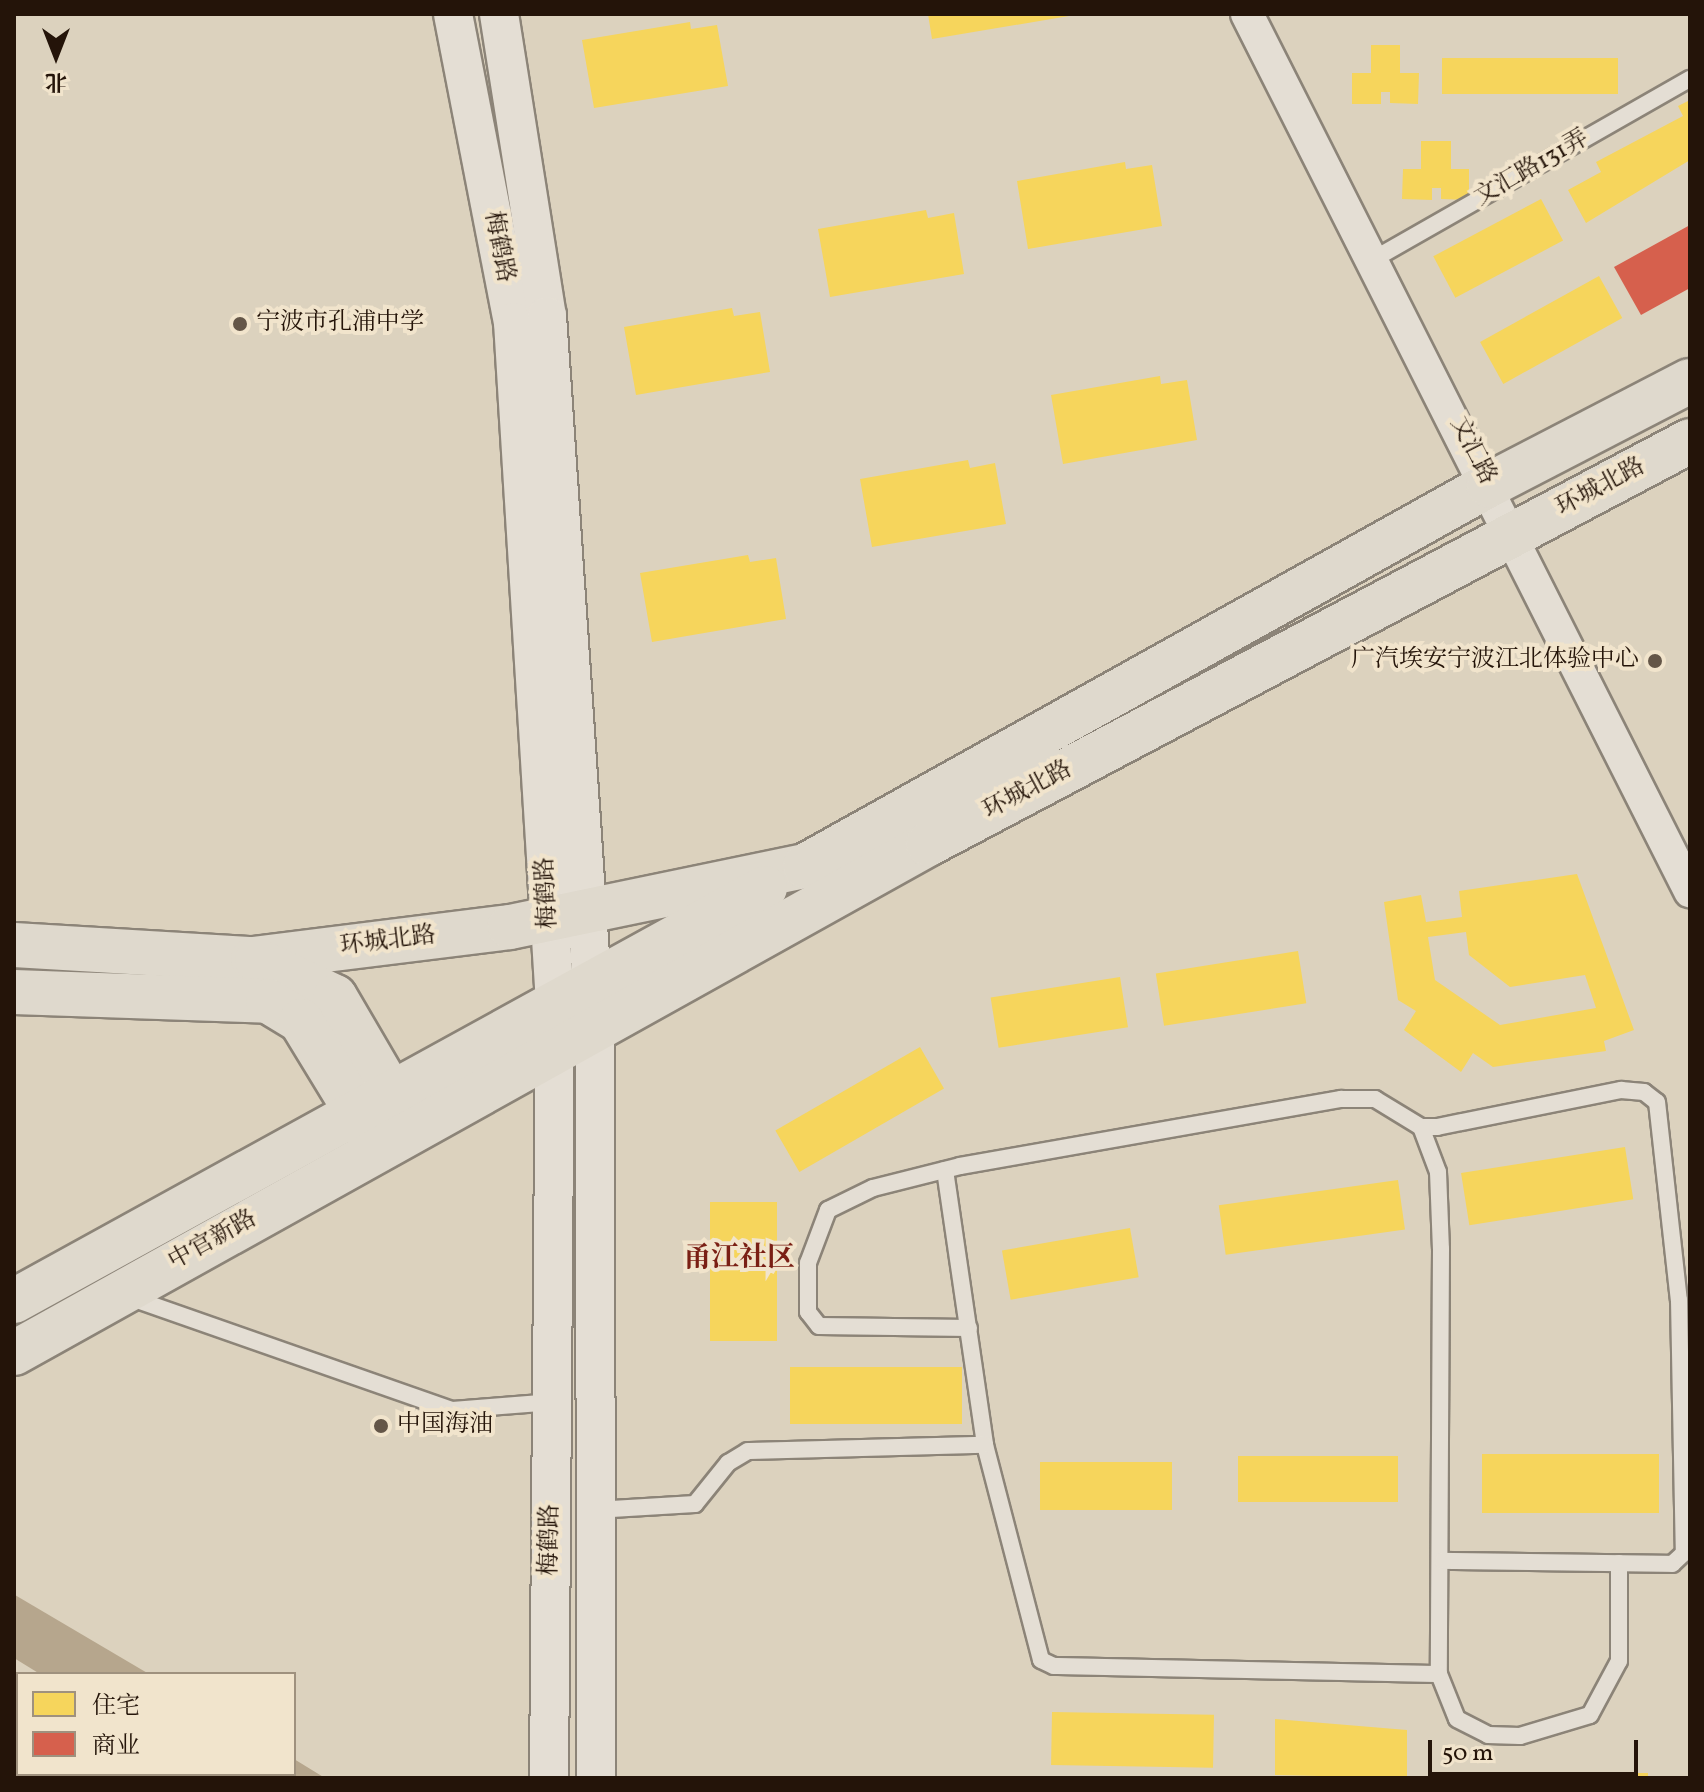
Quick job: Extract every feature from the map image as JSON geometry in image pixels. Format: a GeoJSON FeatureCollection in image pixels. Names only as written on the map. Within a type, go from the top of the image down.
{"type":"FeatureCollection","features":[{"type":"Feature","properties":{"kind":"main road","name":"环城北路"},"geometry":{"type":"LineString","coordinates":[[372,1100],[805,866],[1489,485],[1690,381]]}},
{"type":"Feature","properties":{"kind":"main road","name":"环城北路"},"geometry":{"type":"LineString","coordinates":[[14,992],[268,1001],[301,1021],[372,1100],[396,1140],[1690,441]]}},
{"type":"Feature","properties":{"kind":"main road","name":"环城北路"},"geometry":{"type":"LineString","coordinates":[[14,945],[253,959],[568,915],[805,866]]}},
{"type":"Feature","properties":{"kind":"main road","name":"环城北路"},"geometry":{"type":"LineString","coordinates":[[253,959],[335,997],[372,1100]]}},
{"type":"Feature","properties":{"kind":"main road","name":"中官新路"},"geometry":{"type":"LineString","coordinates":[[14,1301],[372,1100]]}},
{"type":"Feature","properties":{"kind":"main road","name":"中官新路"},"geometry":{"type":"LineString","coordinates":[[14,1353],[396,1140]]}},
{"type":"Feature","properties":{"kind":"street","name":"梅鹤路"},"geometry":{"type":"LineString","coordinates":[[453,14],[513,322],[573,992],[556,1051],[549,1778]]}},
{"type":"Feature","properties":{"kind":"street","name":"梅鹤路"},"geometry":{"type":"LineString","coordinates":[[499,14],[547,316],[568,915]]}},
{"type":"Feature","properties":{"kind":"street","name":"文汇路"},"geometry":{"type":"LineString","coordinates":[[1247,14],[1514,534],[1690,891]]}},
{"type":"Feature","properties":{"kind":"street","name":"梅鹤路"},"geometry":{"type":"LineString","coordinates":[[573,992],[595,1030],[596,1778]]}},
{"type":"Feature","properties":{"kind":"lane","name":"文汇路131弄"},"geometry":{"type":"LineString","coordinates":[[1374,259],[1690,79]]}},
{"type":"Feature","properties":{"kind":"lane"},"geometry":{"type":"LineString","coordinates":[[1421,1127],[1621,1090],[1657,1102],[1679,1300],[1684,1553],[1672,1564],[1443,1561]]}},
{"type":"Feature","properties":{"kind":"lane"},"geometry":{"type":"LineString","coordinates":[[969,1328],[819,1326],[808,1312],[814,1232],[828,1210],[873,1188],[945,1170],[1341,1099],[1375,1099],[1421,1127],[1438,1172],[1443,1561],[1439,1674],[1457,1719],[1488,1735],[1557,1729],[1590,1715],[1619,1661],[1619,1563]]}},
{"type":"Feature","properties":{"kind":"lane"},"geometry":{"type":"LineString","coordinates":[[945,1170],[985,1445],[1041,1660],[1054,1666],[1439,1674]]}},
{"type":"Feature","properties":{"kind":"lane"},"geometry":{"type":"LineString","coordinates":[[120,1293],[451,1410],[552,1402]]}},
{"type":"Feature","properties":{"kind":"lane"},"geometry":{"type":"LineString","coordinates":[[595,1510],[695,1504],[728,1463],[748,1451],[985,1445]]}},
{"type":"Feature","properties":{"kind":"shaded area"},"geometry":{"type":"Polygon","coordinates":[[[14,1595],[146,1672],[37,1672],[14,1658],[14,1595]]]}},
{"type":"Feature","properties":{"kind":"shaded area"},"geometry":{"type":"Polygon","coordinates":[[[296,1760],[325,1778],[264,1776],[296,1776],[296,1760]]]}},
{"type":"Feature","properties":{"kind":"building: 住宅"},"geometry":{"type":"Polygon","coordinates":[[[928,14],[1069,14],[1069,16],[932,39],[928,14]]]}},
{"type":"Feature","properties":{"kind":"building: 住宅"},"geometry":{"type":"Polygon","coordinates":[[[690,22],[691,29],[717,25],[728,86],[594,108],[582,40],[690,22]]]}},
{"type":"Feature","properties":{"kind":"building: 住宅"},"geometry":{"type":"Polygon","coordinates":[[[1371,45],[1400,45],[1400,73],[1419,73],[1418,104],[1390,103],[1390,92],[1381,92],[1381,104],[1352,104],[1352,73],[1371,73],[1371,45]]]}},
{"type":"Feature","properties":{"kind":"building: 住宅"},"geometry":{"type":"Polygon","coordinates":[[[1442,58],[1618,58],[1618,94],[1442,94],[1442,58]]]}},
{"type":"Feature","properties":{"kind":"building: 住宅"},"geometry":{"type":"Polygon","coordinates":[[[1690,100],[1690,160],[1586,223],[1568,190],[1601,172],[1596,162],[1683,116],[1678,106],[1690,100]]]}},
{"type":"Feature","properties":{"kind":"building: 住宅"},"geometry":{"type":"Polygon","coordinates":[[[1421,141],[1451,141],[1451,169],[1469,169],[1469,200],[1441,199],[1441,188],[1432,188],[1432,200],[1402,199],[1403,169],[1421,169],[1421,141]]]}},
{"type":"Feature","properties":{"kind":"building: 住宅"},"geometry":{"type":"Polygon","coordinates":[[[1125,162],[1126,169],[1152,165],[1162,226],[1028,249],[1017,181],[1125,162]]]}},
{"type":"Feature","properties":{"kind":"building: 住宅"},"geometry":{"type":"Polygon","coordinates":[[[1541,199],[1563,240],[1455,298],[1433,256],[1541,199]]]}},
{"type":"Feature","properties":{"kind":"building: 住宅"},"geometry":{"type":"Polygon","coordinates":[[[926,210],[928,218],[954,213],[964,274],[830,297],[818,229],[926,210]]]}},
{"type":"Feature","properties":{"kind":"building: 住宅"},"geometry":{"type":"Polygon","coordinates":[[[1690,236],[1690,282],[1640,308],[1621,272],[1690,236]]]}},
{"type":"Feature","properties":{"kind":"building: 住宅"},"geometry":{"type":"Polygon","coordinates":[[[1599,276],[1622,318],[1503,384],[1480,342],[1599,276]]]}},
{"type":"Feature","properties":{"kind":"building: 住宅"},"geometry":{"type":"Polygon","coordinates":[[[732,308],[734,316],[760,312],[770,372],[636,395],[624,327],[732,308]]]}},
{"type":"Feature","properties":{"kind":"building: 住宅"},"geometry":{"type":"Polygon","coordinates":[[[1160,376],[1161,384],[1187,380],[1197,440],[1063,464],[1051,395],[1160,376]]]}},
{"type":"Feature","properties":{"kind":"building: 住宅"},"geometry":{"type":"Polygon","coordinates":[[[968,460],[970,468],[995,463],[1006,524],[872,547],[860,479],[968,460]]]}},
{"type":"Feature","properties":{"kind":"building: 住宅"},"geometry":{"type":"Polygon","coordinates":[[[748,555],[750,562],[776,558],[786,619],[652,642],[640,573],[748,555]]]}},
{"type":"Feature","properties":{"kind":"building: 住宅"},"geometry":{"type":"Polygon","coordinates":[[[1577,874],[1634,1030],[1604,1041],[1606,1051],[1493,1067],[1473,1053],[1461,1072],[1404,1030],[1416,1011],[1398,1000],[1384,902],[1421,895],[1426,922],[1462,917],[1459,891],[1577,874]],[[1466,932],[1428,937],[1435,980],[1500,1025],[1596,1008],[1585,975],[1510,987],[1469,955],[1466,932]]]}},
{"type":"Feature","properties":{"kind":"building: 住宅"},"geometry":{"type":"Polygon","coordinates":[[[1298,951],[1306,1003],[1164,1026],[1156,974],[1298,951]]]}},
{"type":"Feature","properties":{"kind":"building: 住宅"},"geometry":{"type":"Polygon","coordinates":[[[1120,977],[1128,1027],[999,1048],[991,997],[1120,977]]]}},
{"type":"Feature","properties":{"kind":"building: 住宅"},"geometry":{"type":"Polygon","coordinates":[[[920,1047],[944,1089],[799,1172],[775,1130],[920,1047]]]}},
{"type":"Feature","properties":{"kind":"building: 住宅"},"geometry":{"type":"Polygon","coordinates":[[[1625,1147],[1633,1199],[1469,1225],[1461,1173],[1625,1147]]]}},
{"type":"Feature","properties":{"kind":"building: 住宅"},"geometry":{"type":"Polygon","coordinates":[[[1398,1180],[1405,1230],[1226,1255],[1219,1205],[1398,1180]]]}},
{"type":"Feature","properties":{"kind":"building: 住宅"},"geometry":{"type":"Polygon","coordinates":[[[710,1202],[777,1202],[777,1341],[710,1341],[710,1202]]]}},
{"type":"Feature","properties":{"kind":"building: 住宅"},"geometry":{"type":"Polygon","coordinates":[[[1130,1228],[1139,1277],[1011,1300],[1002,1251],[1130,1228]]]}},
{"type":"Feature","properties":{"kind":"building: 住宅"},"geometry":{"type":"Polygon","coordinates":[[[790,1367],[962,1367],[962,1424],[790,1424],[790,1367]]]}},
{"type":"Feature","properties":{"kind":"building: 住宅"},"geometry":{"type":"Polygon","coordinates":[[[1482,1454],[1659,1454],[1659,1513],[1482,1513],[1482,1454]]]}},
{"type":"Feature","properties":{"kind":"building: 住宅"},"geometry":{"type":"Polygon","coordinates":[[[1238,1456],[1398,1456],[1398,1502],[1238,1502],[1238,1456]]]}},
{"type":"Feature","properties":{"kind":"building: 住宅"},"geometry":{"type":"Polygon","coordinates":[[[1040,1462],[1172,1462],[1172,1510],[1040,1510],[1040,1462]]]}},
{"type":"Feature","properties":{"kind":"building: 住宅"},"geometry":{"type":"Polygon","coordinates":[[[1052,1712],[1214,1715],[1213,1768],[1051,1765],[1052,1712]]]}},
{"type":"Feature","properties":{"kind":"building: 住宅"},"geometry":{"type":"Polygon","coordinates":[[[1275,1719],[1407,1730],[1407,1778],[1275,1775],[1275,1719]]]}},
{"type":"Feature","properties":{"kind":"building: 住宅"},"geometry":{"type":"Polygon","coordinates":[[[1475,1773],[1648,1773],[1648,1778],[1475,1778],[1475,1773]]]}},
{"type":"Feature","properties":{"kind":"building: 商业"},"geometry":{"type":"Polygon","coordinates":[[[1690,225],[1690,288],[1641,315],[1614,267],[1690,225]]]}},
{"type":"Feature","properties":{"kind":"place","name":"宁波市孔浦中学"},"geometry":{"type":"Point","coordinates":[240,324]}},
{"type":"Feature","properties":{"kind":"place","name":"广汽埃安宁波江北体验中心"},"geometry":{"type":"Point","coordinates":[1655,661]}},
{"type":"Feature","properties":{"kind":"place","name":"中国海油"},"geometry":{"type":"Point","coordinates":[381,1426]}},
{"type":"Feature","properties":{"kind":"district","name":"甬江社区"},"geometry":{"type":"Point","coordinates":[739,1259]}}]}
